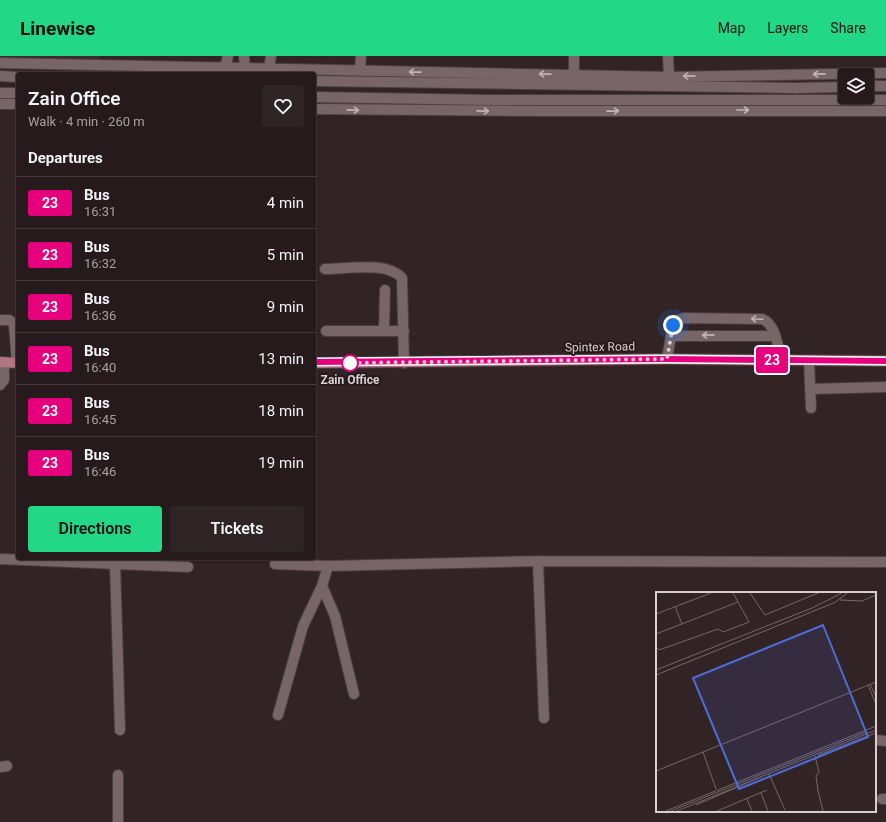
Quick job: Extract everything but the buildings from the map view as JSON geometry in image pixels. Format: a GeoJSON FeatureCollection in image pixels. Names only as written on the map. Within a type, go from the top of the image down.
{"type":"FeatureCollection","features":[{"type":"Feature","properties":{"kind":"main road","name":"Spintex Road"},"geometry":{"type":"LineString","coordinates":[[316,362],[404,363],[667,359],[886,362]]}},
{"type":"Feature","properties":{"kind":"main road"},"geometry":{"type":"LineString","coordinates":[[2,362],[16,363]]}},
{"type":"Feature","properties":{"kind":"street"},"geometry":{"type":"LineString","coordinates":[[225,68],[228,56]]}},
{"type":"Feature","properties":{"kind":"street"},"geometry":{"type":"LineString","coordinates":[[244,56],[245,68]]}},
{"type":"Feature","properties":{"kind":"street"},"geometry":{"type":"LineString","coordinates":[[269,68],[270,56]]}},
{"type":"Feature","properties":{"kind":"street"},"geometry":{"type":"LineString","coordinates":[[360,71],[361,56]]}},
{"type":"Feature","properties":{"kind":"street"},"geometry":{"type":"LineString","coordinates":[[574,56],[574,75]]}},
{"type":"Feature","properties":{"kind":"street"},"geometry":{"type":"LineString","coordinates":[[668,56],[669,76]]}},
{"type":"Feature","properties":{"kind":"street"},"geometry":{"type":"LineString","coordinates":[[0,63],[106,61],[225,68],[574,75],[669,76],[886,73]]}},
{"type":"Feature","properties":{"kind":"street"},"geometry":{"type":"LineString","coordinates":[[0,76],[16,76]]}},
{"type":"Feature","properties":{"kind":"street"},"geometry":{"type":"LineString","coordinates":[[316,81],[796,88],[838,87]]}},
{"type":"Feature","properties":{"kind":"street"},"geometry":{"type":"LineString","coordinates":[[874,86],[886,86]]}},
{"type":"Feature","properties":{"kind":"street"},"geometry":{"type":"LineString","coordinates":[[0,93],[16,93]]}},
{"type":"Feature","properties":{"kind":"street"},"geometry":{"type":"LineString","coordinates":[[316,97],[490,100],[886,100]]}},
{"type":"Feature","properties":{"kind":"street"},"geometry":{"type":"LineString","coordinates":[[0,104],[16,104]]}},
{"type":"Feature","properties":{"kind":"street"},"geometry":{"type":"LineString","coordinates":[[316,109],[536,111],[886,111]]}},
{"type":"Feature","properties":{"kind":"street"},"geometry":{"type":"LineString","coordinates":[[325,269],[380,268],[390,269],[398,273],[402,278],[404,363]]}},
{"type":"Feature","properties":{"kind":"street"},"geometry":{"type":"LineString","coordinates":[[384,331],[385,290]]}},
{"type":"Feature","properties":{"kind":"street"},"geometry":{"type":"LineString","coordinates":[[667,359],[673,325],[676,321],[684,318],[762,319],[770,324],[775,336],[781,360]]}},
{"type":"Feature","properties":{"kind":"street"},"geometry":{"type":"LineString","coordinates":[[0,320],[9,320],[14,324],[16,344]]}},
{"type":"Feature","properties":{"kind":"street"},"geometry":{"type":"LineString","coordinates":[[326,331],[404,331]]}},
{"type":"Feature","properties":{"kind":"street"},"geometry":{"type":"LineString","coordinates":[[671,336],[775,336]]}},
{"type":"Feature","properties":{"kind":"street"},"geometry":{"type":"LineString","coordinates":[[809,361],[811,408]]}},
{"type":"Feature","properties":{"kind":"street"},"geometry":{"type":"LineString","coordinates":[[0,385],[4,380],[2,362]]}},
{"type":"Feature","properties":{"kind":"street"},"geometry":{"type":"LineString","coordinates":[[810,389],[886,387]]}},
{"type":"Feature","properties":{"kind":"street"},"geometry":{"type":"LineString","coordinates":[[0,558],[16,559]]}},
{"type":"Feature","properties":{"kind":"street"},"geometry":{"type":"LineString","coordinates":[[46,560],[188,567]]}},
{"type":"Feature","properties":{"kind":"street"},"geometry":{"type":"LineString","coordinates":[[275,564],[328,566],[538,561],[886,562]]}},
{"type":"Feature","properties":{"kind":"street"},"geometry":{"type":"LineString","coordinates":[[538,561],[544,718]]}},
{"type":"Feature","properties":{"kind":"street"},"geometry":{"type":"LineString","coordinates":[[115,563],[120,730]]}},
{"type":"Feature","properties":{"kind":"street"},"geometry":{"type":"LineString","coordinates":[[278,715],[303,626],[322,586],[328,566]]}},
{"type":"Feature","properties":{"kind":"street"},"geometry":{"type":"LineString","coordinates":[[322,586],[335,616],[354,694]]}},
{"type":"Feature","properties":{"kind":"street"},"geometry":{"type":"LineString","coordinates":[[876,740],[886,741]]}},
{"type":"Feature","properties":{"kind":"street"},"geometry":{"type":"LineString","coordinates":[[118,776],[118,822]]}},
{"type":"Feature","properties":{"kind":"shaded area"},"geometry":{"type":"Polygon","coordinates":[[[0,56],[100,56],[100,61],[0,58],[0,56]]]}},
{"type":"Feature","properties":{"kind":"bus line","name":"23"},"geometry":{"type":"LineString","coordinates":[[316,362],[422,363],[667,359],[886,361]]}},
{"type":"Feature","properties":{"kind":"place","name":"Zain Office"},"geometry":{"type":"Point","coordinates":[350,363]}},
{"type":"Feature","properties":{"kind":"route"},"geometry":{"type":"LineString","coordinates":[[350,363],[344,363],[667,359],[673,325]]}}]}
